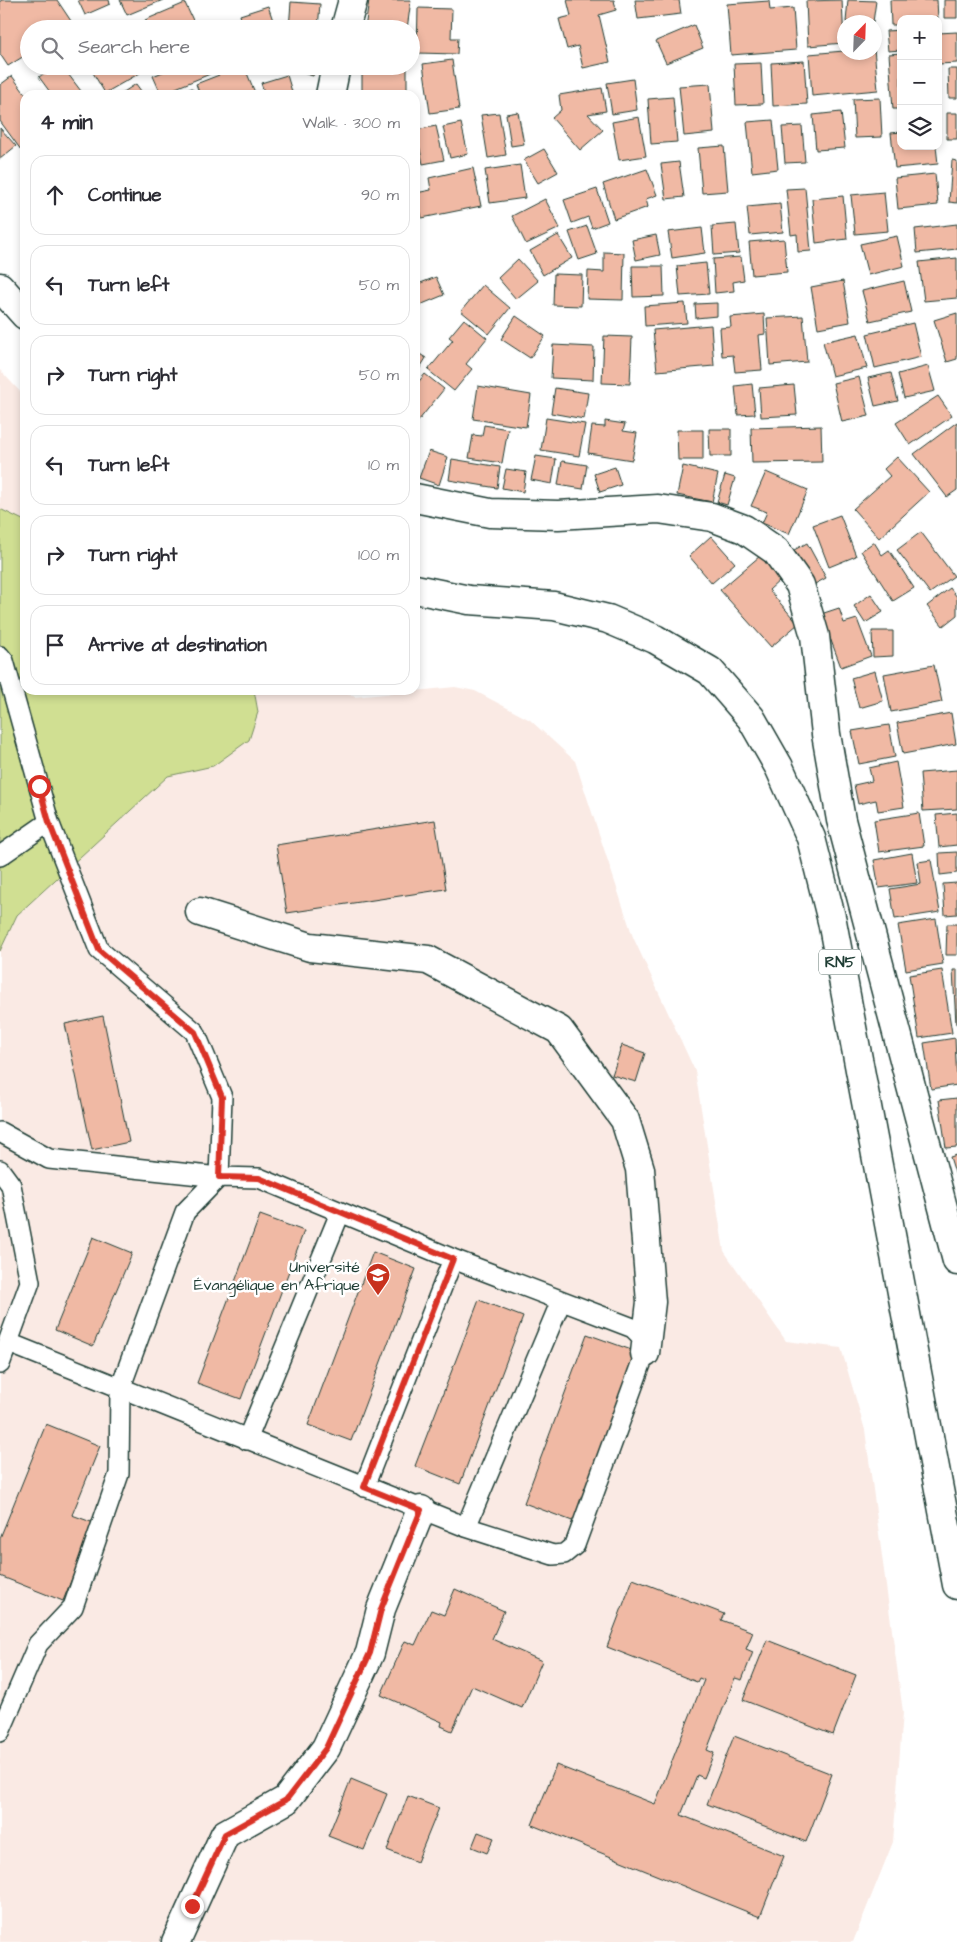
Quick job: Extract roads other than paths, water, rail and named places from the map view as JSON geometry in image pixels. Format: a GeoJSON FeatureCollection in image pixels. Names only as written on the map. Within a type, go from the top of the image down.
{"type":"FeatureCollection","features":[{"type":"Feature","properties":{"kind":"main road"},"geometry":{"type":"LineString","coordinates":[[347,20],[353,0]]}},
{"type":"Feature","properties":{"kind":"main road"},"geometry":{"type":"LineString","coordinates":[[331,90],[334,75]]}},
{"type":"Feature","properties":{"kind":"main road"},"geometry":{"type":"LineString","coordinates":[[0,288],[20,310]]}},
{"type":"Feature","properties":{"kind":"main road"},"geometry":{"type":"LineString","coordinates":[[420,499],[490,513],[558,515],[658,508],[712,517],[744,529],[776,551],[800,585],[814,636],[826,734],[841,820],[957,1261]]}},
{"type":"Feature","properties":{"kind":"main road","name":"RN5"},"geometry":{"type":"LineString","coordinates":[[420,590],[469,600],[554,606],[608,620],[655,639],[710,671],[751,718],[779,767],[811,838],[832,921],[957,1585]]}},
{"type":"Feature","properties":{"kind":"main road"},"geometry":{"type":"LineString","coordinates":[[200,912],[310,947],[428,960],[559,1030],[625,1120],[640,1170],[651,1302],[645,1353]]}},
{"type":"Feature","properties":{"kind":"main road"},"geometry":{"type":"LineString","coordinates":[[176,1942],[225,1834],[286,1800],[326,1748],[370,1653],[381,1609],[421,1510]]}},
{"type":"Feature","properties":{"kind":"lane"},"geometry":{"type":"LineString","coordinates":[[0,656],[4,661],[49,822],[99,950],[195,1032],[222,1097],[219,1177],[184,1212],[120,1389],[119,1474],[79,1590],[73,1607],[38,1644],[0,1732]]}},
{"type":"Feature","properties":{"kind":"lane"},"geometry":{"type":"LineString","coordinates":[[0,856],[49,822]]}},
{"type":"Feature","properties":{"kind":"lane"},"geometry":{"type":"LineString","coordinates":[[0,1132],[49,1159],[219,1177],[259,1178],[453,1259],[632,1328],[642,1337],[645,1353],[575,1545],[564,1554],[554,1555],[466,1527],[421,1510],[8,1343]]}},
{"type":"Feature","properties":{"kind":"lane"},"geometry":{"type":"LineString","coordinates":[[0,1170],[11,1185],[30,1282],[0,1364]]}},
{"type":"Feature","properties":{"kind":"lane"},"geometry":{"type":"LineString","coordinates":[[247,1440],[340,1212]]}},
{"type":"Feature","properties":{"kind":"lane"},"geometry":{"type":"LineString","coordinates":[[364,1487],[453,1259]]}},
{"type":"Feature","properties":{"kind":"lane"},"geometry":{"type":"LineString","coordinates":[[466,1527],[560,1301]]}},
{"type":"Feature","properties":{"kind":"place","name":"Université Évangélique en Afrique"},"geometry":{"type":"Point","coordinates":[378,1296]}}]}
